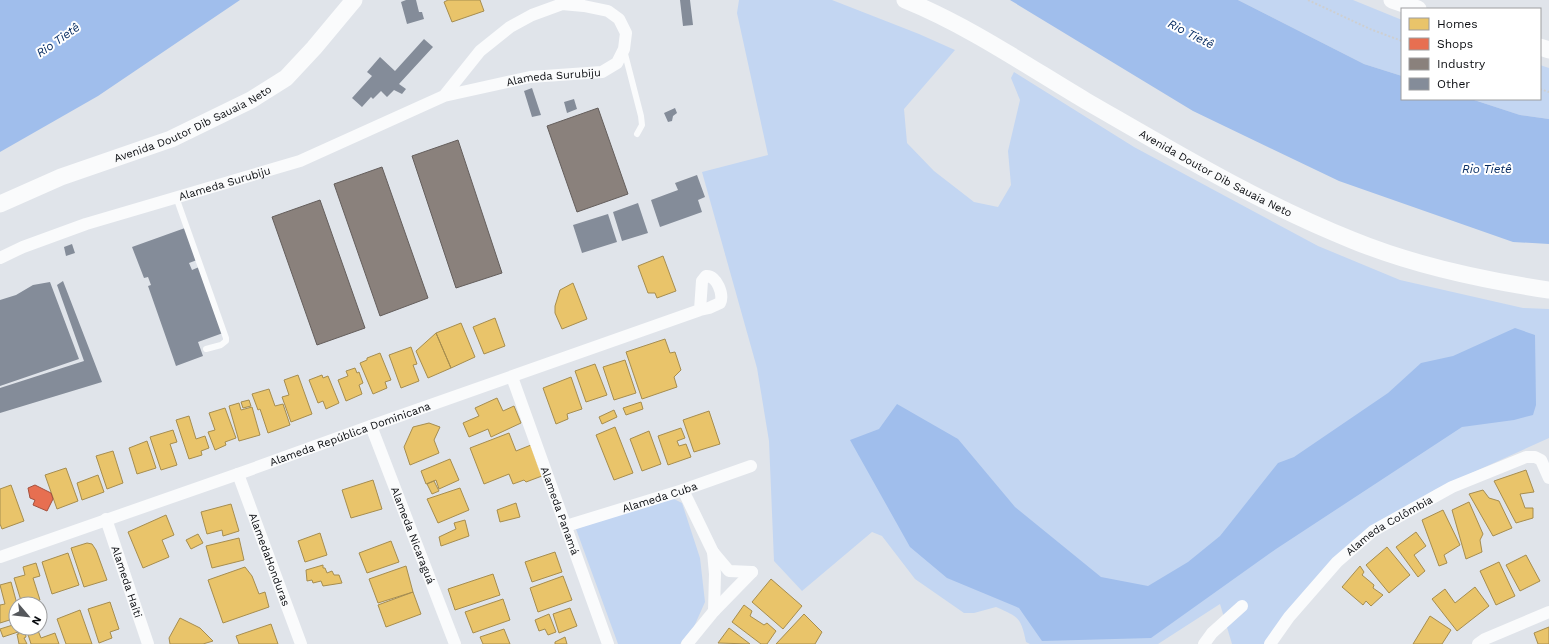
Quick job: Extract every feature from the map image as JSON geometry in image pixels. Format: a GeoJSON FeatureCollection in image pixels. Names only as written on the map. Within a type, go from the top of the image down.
{"type":"FeatureCollection","features":[{"type":"Feature","properties":{"kind":"main road","name":"Avenida Doutor Dib Sauaia Neto"},"geometry":{"type":"LineString","coordinates":[[0,204],[61,177],[171,139],[251,100],[286,78],[314,48],[354,0]]}},
{"type":"Feature","properties":{"kind":"main road","name":"Avenida Doutor Dib Sauaia Neto"},"geometry":{"type":"LineString","coordinates":[[905,0],[928,9],[972,32],[1152,139],[1250,194],[1352,240],[1399,257],[1447,270],[1500,283],[1549,290]]}},
{"type":"Feature","properties":{"kind":"main road"},"geometry":{"type":"LineString","coordinates":[[1392,0],[1415,8]]}},
{"type":"Feature","properties":{"kind":"street","name":"Alameda Surubiju"},"geometry":{"type":"LineString","coordinates":[[0,258],[23,247],[86,224],[176,196],[300,161],[444,96],[530,77],[602,72],[617,63],[624,49],[626,33],[619,19],[608,11],[584,6],[562,4],[510,27],[480,51],[444,96]]}},
{"type":"Feature","properties":{"kind":"street","name":"Alameda República Dominicana"},"geometry":{"type":"LineString","coordinates":[[0,557],[700,310]]}},
{"type":"Feature","properties":{"kind":"street","name":"Alameda Panamá"},"geometry":{"type":"LineString","coordinates":[[512,377],[608,644]]}},
{"type":"Feature","properties":{"kind":"street","name":"Alameda Nicaraguá"},"geometry":{"type":"LineString","coordinates":[[371,426],[455,644]]}},
{"type":"Feature","properties":{"kind":"street","name":"Alameda Colômbia"},"geometry":{"type":"LineString","coordinates":[[1270,644],[1289,617],[1337,562],[1373,531],[1452,487],[1526,457],[1535,457],[1541,460],[1549,478]]}},
{"type":"Feature","properties":{"kind":"street","name":"Alameda Cuba"},"geometry":{"type":"LineString","coordinates":[[566,526],[682,490],[751,466]]}},
{"type":"Feature","properties":{"kind":"street","name":"AlamedaHonduras"},"geometry":{"type":"LineString","coordinates":[[238,474],[301,644]]}},
{"type":"Feature","properties":{"kind":"street"},"geometry":{"type":"LineString","coordinates":[[682,490],[712,552],[729,571],[752,572],[714,611],[687,644]]}},
{"type":"Feature","properties":{"kind":"street","name":"Alameda Haiti"},"geometry":{"type":"LineString","coordinates":[[106,519],[148,644]]}},
{"type":"Feature","properties":{"kind":"street"},"geometry":{"type":"LineString","coordinates":[[712,552],[715,574],[714,611]]}},
{"type":"Feature","properties":{"kind":"street"},"geometry":{"type":"LineString","coordinates":[[1204,644],[1212,633],[1242,606]]}},
{"type":"Feature","properties":{"kind":"street"},"geometry":{"type":"LineString","coordinates":[[1478,644],[1485,639],[1549,612]]}},
{"type":"Feature","properties":{"kind":"lane"},"geometry":{"type":"LineString","coordinates":[[624,49],[641,116],[642,125],[636,134]]}},
{"type":"Feature","properties":{"kind":"lane"},"geometry":{"type":"LineString","coordinates":[[176,196],[226,338],[226,341],[221,345],[206,349]]}},
{"type":"Feature","properties":{"kind":"path"},"geometry":{"type":"LineString","coordinates":[[1308,0],[1370,29],[1401,41]]}},
{"type":"Feature","properties":{"kind":"shaded area"},"geometry":{"type":"Polygon","coordinates":[[[739,0],[832,0],[919,34],[955,50],[904,109],[907,143],[934,171],[974,202],[998,207],[1011,185],[1008,151],[1020,100],[1011,78],[1014,72],[1134,147],[1318,246],[1400,280],[1523,308],[1549,309],[1549,438],[1436,489],[1375,525],[1265,644],[1232,644],[1220,604],[1158,644],[1030,644],[1026,642],[1018,619],[1010,613],[996,607],[974,613],[964,613],[915,579],[882,536],[872,532],[802,591],[774,561],[769,441],[757,368],[702,172],[768,155],[737,13],[739,0]]]}},
{"type":"Feature","properties":{"kind":"shaded area"},"geometry":{"type":"Polygon","coordinates":[[[1238,0],[1353,0],[1401,20],[1401,76],[1364,64],[1238,0]]]}},
{"type":"Feature","properties":{"kind":"shaded area"},"geometry":{"type":"Polygon","coordinates":[[[1541,65],[1549,68],[1549,119],[1520,115],[1474,100],[1541,100],[1541,65]]]}},
{"type":"Feature","properties":{"kind":"shaded area"},"geometry":{"type":"Polygon","coordinates":[[[670,497],[682,503],[700,558],[705,602],[693,629],[680,644],[618,644],[576,529],[670,497]]]}},
{"type":"Feature","properties":{"kind":"water","name":"Rio Tietê"},"geometry":{"type":"Polygon","coordinates":[[[0,0],[240,0],[98,96],[0,152],[0,0]]]}},
{"type":"Feature","properties":{"kind":"water","name":"Rio Tietê"},"geometry":{"type":"Polygon","coordinates":[[[1010,0],[1238,0],[1364,64],[1401,76],[1401,100],[1474,100],[1520,115],[1549,119],[1549,244],[1513,242],[1339,181],[1193,111],[1010,0]]]}},
{"type":"Feature","properties":{"kind":"water"},"geometry":{"type":"Polygon","coordinates":[[[1515,328],[1535,335],[1536,405],[1533,415],[1514,420],[1462,427],[1276,549],[1151,638],[1042,641],[1019,608],[947,578],[910,547],[850,440],[879,429],[897,404],[958,439],[1015,507],[1101,577],[1148,586],[1188,562],[1220,536],[1278,463],[1294,457],[1388,393],[1421,363],[1453,356],[1515,328]]]}},
{"type":"Feature","properties":{"kind":"building: Homes"},"geometry":{"type":"Polygon","coordinates":[[[448,0],[480,0],[484,11],[452,22],[444,2],[448,0]]]}},
{"type":"Feature","properties":{"kind":"building: Homes"},"geometry":{"type":"Polygon","coordinates":[[[663,256],[676,291],[657,298],[655,293],[648,293],[638,266],[663,256]]]}},
{"type":"Feature","properties":{"kind":"building: Homes"},"geometry":{"type":"Polygon","coordinates":[[[573,283],[587,319],[562,329],[555,313],[555,306],[560,290],[573,283]]]}},
{"type":"Feature","properties":{"kind":"building: Homes"},"geometry":{"type":"Polygon","coordinates":[[[495,318],[505,346],[484,354],[473,327],[495,318]]]}},
{"type":"Feature","properties":{"kind":"building: Homes"},"geometry":{"type":"Polygon","coordinates":[[[461,323],[475,357],[451,368],[436,333],[461,323]]]}},
{"type":"Feature","properties":{"kind":"building: Homes"},"geometry":{"type":"Polygon","coordinates":[[[436,333],[451,368],[428,378],[416,351],[436,333]]]}},
{"type":"Feature","properties":{"kind":"building: Homes"},"geometry":{"type":"Polygon","coordinates":[[[665,339],[670,353],[675,352],[681,370],[674,377],[677,387],[642,399],[626,352],[665,339]]]}},
{"type":"Feature","properties":{"kind":"building: Homes"},"geometry":{"type":"Polygon","coordinates":[[[411,347],[417,364],[413,365],[419,381],[401,388],[389,355],[411,347]]]}},
{"type":"Feature","properties":{"kind":"building: Homes"},"geometry":{"type":"Polygon","coordinates":[[[380,353],[391,380],[385,382],[387,388],[373,394],[360,363],[367,360],[367,358],[380,353]]]}},
{"type":"Feature","properties":{"kind":"building: Homes"},"geometry":{"type":"Polygon","coordinates":[[[625,360],[636,393],[614,400],[603,367],[625,360]]]}},
{"type":"Feature","properties":{"kind":"building: Homes"},"geometry":{"type":"Polygon","coordinates":[[[595,364],[607,395],[586,402],[575,371],[595,364]]]}},
{"type":"Feature","properties":{"kind":"building: Homes"},"geometry":{"type":"Polygon","coordinates":[[[355,368],[357,373],[359,372],[363,383],[359,385],[362,394],[346,401],[338,380],[348,376],[346,371],[355,368]]]}},
{"type":"Feature","properties":{"kind":"building: Homes"},"geometry":{"type":"Polygon","coordinates":[[[298,375],[312,414],[291,422],[282,397],[289,395],[284,380],[298,375]]]}},
{"type":"Feature","properties":{"kind":"building: Homes"},"geometry":{"type":"Polygon","coordinates":[[[322,375],[323,378],[328,376],[339,403],[326,409],[323,401],[318,403],[309,380],[322,375]]]}},
{"type":"Feature","properties":{"kind":"building: Homes"},"geometry":{"type":"Polygon","coordinates":[[[571,377],[582,409],[567,414],[568,419],[556,424],[543,388],[571,377]]]}},
{"type":"Feature","properties":{"kind":"building: Homes"},"geometry":{"type":"Polygon","coordinates":[[[269,389],[275,406],[283,404],[290,425],[268,433],[260,409],[258,410],[252,394],[269,389]]]}},
{"type":"Feature","properties":{"kind":"building: Homes"},"geometry":{"type":"Polygon","coordinates":[[[497,398],[503,411],[514,406],[521,423],[491,437],[488,429],[469,437],[463,423],[479,416],[475,408],[497,398]]]}},
{"type":"Feature","properties":{"kind":"building: Homes"},"geometry":{"type":"Polygon","coordinates":[[[249,400],[251,406],[243,408],[241,402],[249,400]]]}},
{"type":"Feature","properties":{"kind":"building: Homes"},"geometry":{"type":"Polygon","coordinates":[[[641,402],[643,409],[626,415],[623,408],[641,402]]]}},
{"type":"Feature","properties":{"kind":"building: Homes"},"geometry":{"type":"Polygon","coordinates":[[[239,403],[241,410],[252,407],[260,435],[239,441],[229,406],[239,403]]]}},
{"type":"Feature","properties":{"kind":"building: Homes"},"geometry":{"type":"Polygon","coordinates":[[[225,408],[236,438],[225,442],[226,445],[215,450],[208,432],[215,430],[209,413],[225,408]]]}},
{"type":"Feature","properties":{"kind":"building: Homes"},"geometry":{"type":"Polygon","coordinates":[[[614,410],[617,417],[602,424],[599,417],[614,410]]]}},
{"type":"Feature","properties":{"kind":"building: Homes"},"geometry":{"type":"Polygon","coordinates":[[[709,411],[720,444],[694,452],[683,420],[709,411]]]}},
{"type":"Feature","properties":{"kind":"building: Homes"},"geometry":{"type":"Polygon","coordinates":[[[189,416],[196,439],[205,436],[209,448],[201,451],[202,455],[189,459],[176,420],[189,416]]]}},
{"type":"Feature","properties":{"kind":"building: Homes"},"geometry":{"type":"Polygon","coordinates":[[[429,423],[440,427],[434,440],[439,453],[410,465],[404,447],[413,427],[429,423]]]}},
{"type":"Feature","properties":{"kind":"building: Homes"},"geometry":{"type":"Polygon","coordinates":[[[615,427],[633,473],[614,480],[596,435],[615,427]]]}},
{"type":"Feature","properties":{"kind":"building: Homes"},"geometry":{"type":"Polygon","coordinates":[[[681,428],[685,438],[677,441],[679,446],[686,444],[691,457],[668,465],[658,436],[681,428]]]}},
{"type":"Feature","properties":{"kind":"building: Homes"},"geometry":{"type":"Polygon","coordinates":[[[173,430],[177,442],[170,444],[177,465],[161,470],[150,437],[173,430]]]}},
{"type":"Feature","properties":{"kind":"building: Homes"},"geometry":{"type":"Polygon","coordinates":[[[649,431],[661,464],[642,471],[630,439],[649,431]]]}},
{"type":"Feature","properties":{"kind":"building: Homes"},"geometry":{"type":"Polygon","coordinates":[[[509,433],[516,451],[531,445],[542,476],[526,482],[524,480],[513,484],[509,474],[484,484],[470,448],[509,433]]]}},
{"type":"Feature","properties":{"kind":"building: Homes"},"geometry":{"type":"Polygon","coordinates":[[[147,441],[156,468],[137,474],[129,448],[147,441]]]}},
{"type":"Feature","properties":{"kind":"building: Homes"},"geometry":{"type":"Polygon","coordinates":[[[113,451],[123,483],[107,489],[96,456],[113,451]]]}},
{"type":"Feature","properties":{"kind":"building: Homes"},"geometry":{"type":"Polygon","coordinates":[[[450,459],[459,480],[439,489],[436,480],[426,484],[421,471],[450,459]]]}},
{"type":"Feature","properties":{"kind":"building: Homes"},"geometry":{"type":"Polygon","coordinates":[[[66,468],[78,501],[57,509],[45,475],[66,468]]]}},
{"type":"Feature","properties":{"kind":"building: Homes"},"geometry":{"type":"Polygon","coordinates":[[[1526,470],[1534,492],[1520,494],[1525,508],[1533,508],[1533,518],[1516,523],[1494,481],[1526,470]]]}},
{"type":"Feature","properties":{"kind":"building: Homes"},"geometry":{"type":"Polygon","coordinates":[[[98,475],[104,492],[82,500],[77,483],[98,475]]]}},
{"type":"Feature","properties":{"kind":"building: Homes"},"geometry":{"type":"Polygon","coordinates":[[[373,480],[382,509],[351,518],[342,490],[373,480]]]}},
{"type":"Feature","properties":{"kind":"building: Homes"},"geometry":{"type":"Polygon","coordinates":[[[434,481],[439,491],[432,494],[427,484],[434,481]]]}},
{"type":"Feature","properties":{"kind":"building: Homes"},"geometry":{"type":"Polygon","coordinates":[[[11,485],[24,521],[2,529],[0,524],[0,489],[11,485]]]}},
{"type":"Feature","properties":{"kind":"building: Homes"},"geometry":{"type":"Polygon","coordinates":[[[460,488],[469,510],[438,523],[427,499],[460,488]]]}},
{"type":"Feature","properties":{"kind":"building: Homes"},"geometry":{"type":"Polygon","coordinates":[[[1483,490],[1489,498],[1499,501],[1512,528],[1493,536],[1469,494],[1483,490]]]}},
{"type":"Feature","properties":{"kind":"building: Homes"},"geometry":{"type":"Polygon","coordinates":[[[1469,502],[1483,534],[1480,540],[1482,552],[1466,559],[1452,510],[1469,502]]]}},
{"type":"Feature","properties":{"kind":"building: Homes"},"geometry":{"type":"Polygon","coordinates":[[[516,503],[520,517],[500,522],[497,510],[516,503]]]}},
{"type":"Feature","properties":{"kind":"building: Homes"},"geometry":{"type":"Polygon","coordinates":[[[231,504],[239,531],[223,536],[222,530],[207,534],[201,512],[231,504]]]}},
{"type":"Feature","properties":{"kind":"building: Homes"},"geometry":{"type":"Polygon","coordinates":[[[1443,510],[1460,545],[1444,555],[1447,563],[1439,566],[1422,520],[1443,510]]]}},
{"type":"Feature","properties":{"kind":"building: Homes"},"geometry":{"type":"Polygon","coordinates":[[[166,515],[174,535],[162,540],[169,557],[143,568],[128,532],[166,515]]]}},
{"type":"Feature","properties":{"kind":"building: Homes"},"geometry":{"type":"Polygon","coordinates":[[[465,520],[469,536],[441,546],[439,537],[456,529],[454,523],[465,520]]]}},
{"type":"Feature","properties":{"kind":"building: Homes"},"geometry":{"type":"Polygon","coordinates":[[[1416,532],[1426,546],[1414,555],[1425,571],[1418,577],[1396,547],[1416,532]]]}},
{"type":"Feature","properties":{"kind":"building: Homes"},"geometry":{"type":"Polygon","coordinates":[[[320,533],[327,555],[305,562],[298,541],[320,533]]]}},
{"type":"Feature","properties":{"kind":"building: Homes"},"geometry":{"type":"Polygon","coordinates":[[[198,534],[203,543],[191,549],[186,540],[198,534]]]}},
{"type":"Feature","properties":{"kind":"building: Homes"},"geometry":{"type":"Polygon","coordinates":[[[239,538],[244,560],[212,568],[206,546],[239,538]]]}},
{"type":"Feature","properties":{"kind":"building: Homes"},"geometry":{"type":"Polygon","coordinates":[[[391,541],[399,562],[367,573],[359,553],[391,541]]]}},
{"type":"Feature","properties":{"kind":"building: Homes"},"geometry":{"type":"Polygon","coordinates":[[[87,543],[92,544],[96,550],[107,580],[84,587],[71,548],[87,543]]]}},
{"type":"Feature","properties":{"kind":"building: Homes"},"geometry":{"type":"Polygon","coordinates":[[[1387,547],[1410,575],[1389,593],[1366,565],[1387,547]]]}},
{"type":"Feature","properties":{"kind":"building: Homes"},"geometry":{"type":"Polygon","coordinates":[[[555,552],[562,572],[532,582],[525,562],[555,552]]]}},
{"type":"Feature","properties":{"kind":"building: Homes"},"geometry":{"type":"Polygon","coordinates":[[[68,553],[79,585],[52,594],[42,562],[68,553]]]}},
{"type":"Feature","properties":{"kind":"building: Homes"},"geometry":{"type":"Polygon","coordinates":[[[1526,555],[1540,581],[1520,591],[1506,565],[1526,555]]]}},
{"type":"Feature","properties":{"kind":"building: Homes"},"geometry":{"type":"Polygon","coordinates":[[[1499,562],[1515,596],[1496,605],[1480,571],[1499,562]]]}},
{"type":"Feature","properties":{"kind":"building: Homes"},"geometry":{"type":"Polygon","coordinates":[[[36,563],[40,576],[33,578],[39,596],[20,596],[14,578],[25,575],[23,567],[36,563]]]}},
{"type":"Feature","properties":{"kind":"building: Homes"},"geometry":{"type":"Polygon","coordinates":[[[323,565],[323,568],[325,568],[327,573],[332,571],[334,575],[339,575],[342,583],[323,586],[321,581],[313,583],[312,580],[307,581],[306,570],[323,565]]]}},
{"type":"Feature","properties":{"kind":"building: Homes"},"geometry":{"type":"Polygon","coordinates":[[[406,566],[413,592],[378,603],[369,579],[406,566]]]}},
{"type":"Feature","properties":{"kind":"building: Homes"},"geometry":{"type":"Polygon","coordinates":[[[1360,566],[1364,572],[1362,575],[1374,585],[1373,588],[1383,595],[1371,606],[1366,601],[1363,605],[1342,587],[1360,566]]]}},
{"type":"Feature","properties":{"kind":"building: Homes"},"geometry":{"type":"Polygon","coordinates":[[[245,567],[252,576],[259,594],[265,592],[269,607],[223,623],[208,580],[245,567]]]}},
{"type":"Feature","properties":{"kind":"building: Homes"},"geometry":{"type":"Polygon","coordinates":[[[493,574],[500,595],[455,610],[448,589],[493,574]]]}},
{"type":"Feature","properties":{"kind":"building: Homes"},"geometry":{"type":"Polygon","coordinates":[[[563,576],[572,600],[538,612],[530,588],[563,576]]]}},
{"type":"Feature","properties":{"kind":"building: Homes"},"geometry":{"type":"Polygon","coordinates":[[[771,579],[802,606],[783,629],[752,602],[771,579]]]}},
{"type":"Feature","properties":{"kind":"building: Homes"},"geometry":{"type":"Polygon","coordinates":[[[11,582],[15,596],[8,596],[8,620],[0,623],[0,605],[5,604],[0,585],[11,582]]]}},
{"type":"Feature","properties":{"kind":"building: Homes"},"geometry":{"type":"Polygon","coordinates":[[[1475,587],[1489,606],[1457,631],[1432,599],[1445,589],[1455,603],[1475,587]]]}},
{"type":"Feature","properties":{"kind":"building: Homes"},"geometry":{"type":"Polygon","coordinates":[[[413,592],[421,614],[386,627],[378,605],[413,592]]]}},
{"type":"Feature","properties":{"kind":"building: Homes"},"geometry":{"type":"Polygon","coordinates":[[[503,599],[510,620],[473,633],[465,612],[503,599]]]}},
{"type":"Feature","properties":{"kind":"building: Homes"},"geometry":{"type":"Polygon","coordinates":[[[110,602],[119,629],[110,632],[112,638],[99,643],[88,609],[110,602]]]}},
{"type":"Feature","properties":{"kind":"building: Homes"},"geometry":{"type":"Polygon","coordinates":[[[744,605],[752,611],[750,616],[764,625],[767,623],[776,631],[767,644],[761,644],[732,622],[744,605]]]}},
{"type":"Feature","properties":{"kind":"building: Homes"},"geometry":{"type":"Polygon","coordinates":[[[570,608],[577,626],[559,633],[553,614],[570,608]]]}},
{"type":"Feature","properties":{"kind":"building: Homes"},"geometry":{"type":"Polygon","coordinates":[[[80,610],[92,644],[66,644],[57,619],[80,610]]]}},
{"type":"Feature","properties":{"kind":"building: Homes"},"geometry":{"type":"Polygon","coordinates":[[[549,614],[556,632],[548,635],[545,629],[539,631],[535,620],[549,614]]]}},
{"type":"Feature","properties":{"kind":"building: Homes"},"geometry":{"type":"Polygon","coordinates":[[[804,614],[822,632],[815,644],[776,644],[804,614]]]}},
{"type":"Feature","properties":{"kind":"building: Homes"},"geometry":{"type":"Polygon","coordinates":[[[1430,616],[1451,630],[1442,644],[1413,644],[1430,616]]]}},
{"type":"Feature","properties":{"kind":"building: Homes"},"geometry":{"type":"Polygon","coordinates":[[[180,618],[200,628],[213,641],[203,644],[170,644],[169,638],[180,618]]]}},
{"type":"Feature","properties":{"kind":"building: Homes"},"geometry":{"type":"Polygon","coordinates":[[[271,624],[278,644],[239,644],[236,636],[271,624]]]}},
{"type":"Feature","properties":{"kind":"building: Homes"},"geometry":{"type":"Polygon","coordinates":[[[8,626],[8,635],[3,637],[0,629],[8,626]]]}},
{"type":"Feature","properties":{"kind":"building: Homes"},"geometry":{"type":"Polygon","coordinates":[[[1549,627],[1549,644],[1538,644],[1534,633],[1549,627]]]}},
{"type":"Feature","properties":{"kind":"building: Homes"},"geometry":{"type":"Polygon","coordinates":[[[729,628],[750,644],[718,643],[729,628]]]}},
{"type":"Feature","properties":{"kind":"building: Homes"},"geometry":{"type":"Polygon","coordinates":[[[504,629],[510,644],[483,644],[480,637],[504,629]]]}},
{"type":"Feature","properties":{"kind":"building: Homes"},"geometry":{"type":"Polygon","coordinates":[[[55,633],[59,644],[31,644],[28,636],[40,636],[41,638],[55,633]]]}},
{"type":"Feature","properties":{"kind":"building: Homes"},"geometry":{"type":"Polygon","coordinates":[[[17,636],[26,636],[24,638],[27,644],[19,644],[17,636]]]}},
{"type":"Feature","properties":{"kind":"building: Homes"},"geometry":{"type":"Polygon","coordinates":[[[565,637],[567,644],[555,644],[555,642],[565,637]]]}},
{"type":"Feature","properties":{"kind":"building: Shops"},"geometry":{"type":"Polygon","coordinates":[[[35,485],[51,493],[53,499],[47,511],[33,505],[35,500],[30,498],[28,488],[35,485]]]}},
{"type":"Feature","properties":{"kind":"building: Industry"},"geometry":{"type":"Polygon","coordinates":[[[598,108],[628,194],[577,212],[547,126],[598,108]]]}},
{"type":"Feature","properties":{"kind":"building: Industry"},"geometry":{"type":"Polygon","coordinates":[[[458,140],[502,273],[456,288],[412,156],[458,140]]]}},
{"type":"Feature","properties":{"kind":"building: Industry"},"geometry":{"type":"Polygon","coordinates":[[[382,167],[428,298],[380,316],[334,184],[382,167]]]}},
{"type":"Feature","properties":{"kind":"building: Industry"},"geometry":{"type":"Polygon","coordinates":[[[320,200],[365,328],[317,345],[272,217],[320,200]]]}},
{"type":"Feature","properties":{"kind":"building: Other"},"geometry":{"type":"Polygon","coordinates":[[[406,0],[416,0],[419,12],[422,12],[424,19],[407,24],[401,2],[406,0]]]}},
{"type":"Feature","properties":{"kind":"building: Other"},"geometry":{"type":"Polygon","coordinates":[[[680,0],[690,0],[693,25],[683,26],[680,0]]]}},
{"type":"Feature","properties":{"kind":"building: Other"},"geometry":{"type":"Polygon","coordinates":[[[424,39],[433,47],[399,84],[406,89],[402,94],[394,90],[387,97],[381,91],[373,99],[371,97],[362,107],[352,98],[372,76],[367,72],[380,57],[395,71],[424,39]]]}},
{"type":"Feature","properties":{"kind":"building: Other"},"geometry":{"type":"Polygon","coordinates":[[[532,88],[541,115],[532,117],[524,91],[532,88]]]}},
{"type":"Feature","properties":{"kind":"building: Other"},"geometry":{"type":"Polygon","coordinates":[[[574,99],[577,109],[567,113],[564,102],[574,99]]]}},
{"type":"Feature","properties":{"kind":"building: Other"},"geometry":{"type":"Polygon","coordinates":[[[675,108],[677,113],[673,116],[672,121],[668,122],[664,113],[675,108]]]}},
{"type":"Feature","properties":{"kind":"building: Other"},"geometry":{"type":"Polygon","coordinates":[[[697,175],[705,197],[698,200],[702,212],[660,227],[651,200],[678,190],[675,183],[697,175]]]}},
{"type":"Feature","properties":{"kind":"building: Other"},"geometry":{"type":"Polygon","coordinates":[[[638,203],[648,233],[622,241],[613,212],[638,203]]]}},
{"type":"Feature","properties":{"kind":"building: Other"},"geometry":{"type":"Polygon","coordinates":[[[608,214],[617,242],[582,253],[573,225],[608,214]]]}},
{"type":"Feature","properties":{"kind":"building: Other"},"geometry":{"type":"Polygon","coordinates":[[[185,228],[197,260],[189,263],[192,270],[199,267],[223,333],[198,342],[203,356],[176,366],[148,286],[151,285],[148,277],[144,278],[132,247],[185,228]]]}},
{"type":"Feature","properties":{"kind":"building: Other"},"geometry":{"type":"Polygon","coordinates":[[[72,244],[75,253],[66,256],[64,247],[72,244]]]}},
{"type":"Feature","properties":{"kind":"building: Other"},"geometry":{"type":"Polygon","coordinates":[[[63,281],[102,382],[0,413],[0,388],[84,361],[57,285],[63,281]]]}},
{"type":"Feature","properties":{"kind":"building: Other"},"geometry":{"type":"Polygon","coordinates":[[[50,282],[79,359],[0,386],[0,300],[16,295],[33,285],[50,282]]]}}]}
